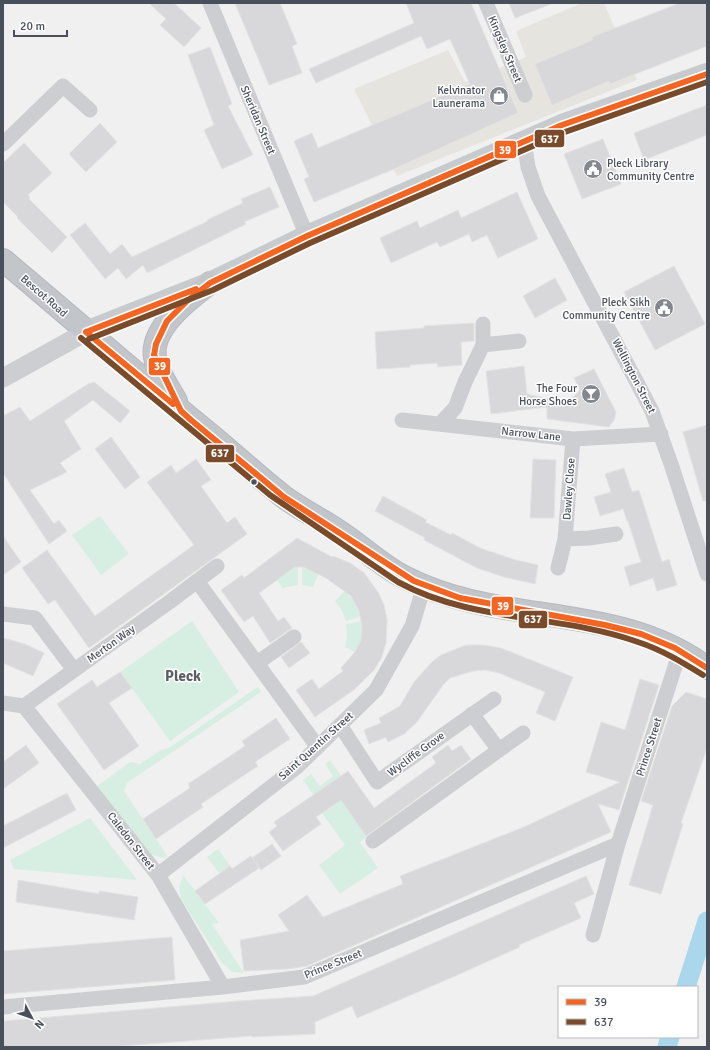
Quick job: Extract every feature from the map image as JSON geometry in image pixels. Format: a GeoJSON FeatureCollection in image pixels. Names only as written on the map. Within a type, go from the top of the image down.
{"type":"FeatureCollection","features":[{"type":"Feature","properties":{"kind":"highway","name":"Bescot Road"},"geometry":{"type":"LineString","coordinates":[[3,260],[86,332],[283,496],[343,534],[394,571],[424,586],[464,599],[521,611],[609,624],[647,636],[680,651],[707,668]]}},
{"type":"Feature","properties":{"kind":"highway"},"geometry":{"type":"LineString","coordinates":[[181,411],[157,364],[154,355],[156,344],[167,321],[187,301],[210,283]]}},
{"type":"Feature","properties":{"kind":"main road"},"geometry":{"type":"LineString","coordinates":[[86,332],[210,283],[307,236],[562,125],[707,74]]}},
{"type":"Feature","properties":{"kind":"street","name":"Sheridan Street"},"geometry":{"type":"LineString","coordinates":[[210,3],[307,236]]}},
{"type":"Feature","properties":{"kind":"street","name":"Kingsley Street"},"geometry":{"type":"LineString","coordinates":[[486,3],[525,95]]}},
{"type":"Feature","properties":{"kind":"street"},"geometry":{"type":"LineString","coordinates":[[3,144],[63,86],[90,110]]}},
{"type":"Feature","properties":{"kind":"street","name":"Wellington Street"},"geometry":{"type":"LineString","coordinates":[[524,142],[528,167],[538,196],[652,411],[707,574]]}},
{"type":"Feature","properties":{"kind":"street"},"geometry":{"type":"LineString","coordinates":[[440,424],[455,408],[465,382],[483,345],[483,324]]}},
{"type":"Feature","properties":{"kind":"street"},"geometry":{"type":"LineString","coordinates":[[3,378],[86,332]]}},
{"type":"Feature","properties":{"kind":"street"},"geometry":{"type":"LineString","coordinates":[[483,345],[519,342]]}},
{"type":"Feature","properties":{"kind":"street","name":"Narrow Lane"},"geometry":{"type":"LineString","coordinates":[[402,420],[573,439],[661,434]]}},
{"type":"Feature","properties":{"kind":"street","name":"Dawley Close"},"geometry":{"type":"LineString","coordinates":[[558,568],[565,539],[573,439]]}},
{"type":"Feature","properties":{"kind":"street"},"geometry":{"type":"LineString","coordinates":[[565,539],[589,538],[616,534]]}},
{"type":"Feature","properties":{"kind":"street","name":"Merton Way"},"geometry":{"type":"LineString","coordinates":[[24,706],[217,566]]}},
{"type":"Feature","properties":{"kind":"street"},"geometry":{"type":"LineString","coordinates":[[197,581],[317,746]]}},
{"type":"Feature","properties":{"kind":"street","name":"Saint Quentin Street"},"geometry":{"type":"LineString","coordinates":[[158,875],[298,766],[376,690],[412,626],[424,586]]}},
{"type":"Feature","properties":{"kind":"street"},"geometry":{"type":"LineString","coordinates":[[3,614],[35,618],[74,670]]}},
{"type":"Feature","properties":{"kind":"street"},"geometry":{"type":"LineString","coordinates":[[257,663],[294,637]]}},
{"type":"Feature","properties":{"kind":"street","name":"Prince Street"},"geometry":{"type":"LineString","coordinates":[[593,935],[618,844],[680,651]]}},
{"type":"Feature","properties":{"kind":"street","name":"Wycliffe Grove"},"geometry":{"type":"LineString","coordinates":[[340,725],[377,782],[494,699]]}},
{"type":"Feature","properties":{"kind":"street"},"geometry":{"type":"LineString","coordinates":[[3,703],[24,706]]}},
{"type":"Feature","properties":{"kind":"street","name":"Caledon Street"},"geometry":{"type":"LineString","coordinates":[[24,706],[158,875],[223,987]]}},
{"type":"Feature","properties":{"kind":"street"},"geometry":{"type":"LineString","coordinates":[[472,714],[499,750]]}},
{"type":"Feature","properties":{"kind":"street"},"geometry":{"type":"LineString","coordinates":[[372,841],[523,733]]}},
{"type":"Feature","properties":{"kind":"street","name":"Prince Street"},"geometry":{"type":"LineString","coordinates":[[3,1006],[223,987],[304,977],[618,844]]}},
{"type":"Feature","properties":{"kind":"shaded area"},"geometry":{"type":"Polygon","coordinates":[[[582,3],[604,3],[637,80],[397,176],[354,89],[448,50],[465,82],[526,57],[516,31],[582,3]]]}},
{"type":"Feature","properties":{"kind":"green space"},"geometry":{"type":"Polygon","coordinates":[[[100,516],[129,554],[101,575],[72,535],[100,516]]]}},
{"type":"Feature","properties":{"kind":"green space"},"geometry":{"type":"Polygon","coordinates":[[[295,567],[298,567],[298,585],[282,588],[277,580],[295,567]]]}},
{"type":"Feature","properties":{"kind":"green space"},"geometry":{"type":"Polygon","coordinates":[[[302,567],[318,574],[313,587],[302,585],[302,567]]]}},
{"type":"Feature","properties":{"kind":"green space"},"geometry":{"type":"Polygon","coordinates":[[[345,591],[355,602],[360,617],[346,621],[341,609],[335,601],[345,591]]]}},
{"type":"Feature","properties":{"kind":"green space"},"geometry":{"type":"Polygon","coordinates":[[[192,621],[239,692],[170,741],[120,672],[192,621]]]}},
{"type":"Feature","properties":{"kind":"green space"},"geometry":{"type":"Polygon","coordinates":[[[361,621],[361,640],[355,652],[345,647],[347,636],[346,624],[361,621]]]}},
{"type":"Feature","properties":{"kind":"green space"},"geometry":{"type":"Polygon","coordinates":[[[258,687],[261,692],[127,783],[124,791],[168,857],[163,858],[149,854],[96,787],[130,762],[140,764],[161,750],[169,748],[258,687]]]}},
{"type":"Feature","properties":{"kind":"green space"},"geometry":{"type":"Polygon","coordinates":[[[330,760],[341,776],[314,796],[303,780],[311,774],[320,786],[333,776],[325,764],[330,760]]]}},
{"type":"Feature","properties":{"kind":"green space"},"geometry":{"type":"Polygon","coordinates":[[[341,800],[367,837],[360,842],[378,868],[340,894],[319,865],[345,845],[322,813],[341,800]]]}},
{"type":"Feature","properties":{"kind":"green space"},"geometry":{"type":"Polygon","coordinates":[[[90,818],[137,880],[14,869],[10,860],[90,818]]]}},
{"type":"Feature","properties":{"kind":"green space"},"geometry":{"type":"Polygon","coordinates":[[[218,849],[230,866],[219,873],[207,857],[218,849]]]}},
{"type":"Feature","properties":{"kind":"green space"},"geometry":{"type":"Polygon","coordinates":[[[183,875],[219,923],[212,924],[244,973],[232,972],[222,963],[181,899],[179,888],[183,875]]]}},
{"type":"Feature","properties":{"kind":"building"},"geometry":{"type":"Polygon","coordinates":[[[149,3],[174,3],[201,28],[184,47],[160,25],[166,19],[149,3]]]}},
{"type":"Feature","properties":{"kind":"building"},"geometry":{"type":"Polygon","coordinates":[[[235,3],[280,3],[297,44],[292,46],[302,73],[269,85],[235,3]]]}},
{"type":"Feature","properties":{"kind":"building"},"geometry":{"type":"Polygon","coordinates":[[[406,3],[471,3],[518,113],[394,169],[314,202],[304,179],[309,177],[294,141],[312,133],[318,148],[470,84],[450,39],[427,49],[421,36],[316,83],[309,69],[414,23],[406,3]]]}},
{"type":"Feature","properties":{"kind":"building"},"geometry":{"type":"Polygon","coordinates":[[[509,3],[551,3],[551,4],[515,18],[509,3]]]}},
{"type":"Feature","properties":{"kind":"building"},"geometry":{"type":"Polygon","coordinates":[[[680,3],[707,3],[707,46],[610,84],[609,81],[552,105],[535,64],[593,40],[592,37],[680,3]]]}},
{"type":"Feature","properties":{"kind":"building"},"geometry":{"type":"Polygon","coordinates":[[[210,47],[232,104],[228,106],[253,155],[222,169],[204,130],[214,125],[188,55],[210,47]]]}},
{"type":"Feature","properties":{"kind":"building"},"geometry":{"type":"Polygon","coordinates":[[[707,105],[707,135],[644,160],[634,133],[707,105]]]}},
{"type":"Feature","properties":{"kind":"building"},"geometry":{"type":"Polygon","coordinates":[[[100,123],[117,142],[86,172],[69,154],[100,123]]]}},
{"type":"Feature","properties":{"kind":"building","name":"Pleck Library Community Centre"},"geometry":{"type":"Polygon","coordinates":[[[603,139],[621,184],[582,199],[564,154],[603,139]]]}},
{"type":"Feature","properties":{"kind":"building"},"geometry":{"type":"Polygon","coordinates":[[[24,143],[52,173],[28,195],[30,197],[29,199],[67,237],[52,253],[3,202],[3,163],[24,143]]]}},
{"type":"Feature","properties":{"kind":"building"},"geometry":{"type":"Polygon","coordinates":[[[270,187],[279,207],[244,222],[246,224],[147,273],[143,265],[126,279],[118,268],[105,279],[70,235],[85,223],[110,254],[122,244],[132,257],[243,203],[241,199],[270,187]]]}},
{"type":"Feature","properties":{"kind":"building"},"geometry":{"type":"Polygon","coordinates":[[[517,192],[538,239],[498,258],[487,235],[472,242],[469,234],[440,247],[437,242],[391,263],[380,238],[417,221],[420,228],[458,210],[461,218],[517,192]]]}},
{"type":"Feature","properties":{"kind":"building","name":"Pleck Sikh Community Centre"},"geometry":{"type":"Polygon","coordinates":[[[674,266],[705,324],[655,350],[624,292],[674,266]]]}},
{"type":"Feature","properties":{"kind":"building"},"geometry":{"type":"Polygon","coordinates":[[[555,278],[567,300],[535,318],[523,296],[555,278]]]}},
{"type":"Feature","properties":{"kind":"building"},"geometry":{"type":"Polygon","coordinates":[[[474,323],[474,341],[461,342],[462,365],[438,367],[437,363],[410,365],[410,367],[377,369],[375,332],[424,328],[424,326],[474,323]]]}},
{"type":"Feature","properties":{"kind":"building"},"geometry":{"type":"Polygon","coordinates":[[[524,366],[527,394],[567,403],[580,390],[574,378],[594,369],[616,412],[614,420],[609,427],[547,419],[547,407],[491,414],[486,371],[524,366]]]}},
{"type":"Feature","properties":{"kind":"building"},"geometry":{"type":"Polygon","coordinates":[[[94,382],[130,411],[120,423],[93,400],[64,421],[81,449],[60,463],[67,472],[30,490],[54,524],[59,520],[67,531],[49,544],[3,473],[3,416],[20,407],[30,421],[88,384],[94,382]]]}},
{"type":"Feature","properties":{"kind":"building"},"geometry":{"type":"Polygon","coordinates":[[[707,425],[707,501],[703,501],[683,432],[707,425]]]}},
{"type":"Feature","properties":{"kind":"building"},"geometry":{"type":"Polygon","coordinates":[[[111,437],[140,477],[125,489],[95,449],[111,437]]]}},
{"type":"Feature","properties":{"kind":"building"},"geometry":{"type":"Polygon","coordinates":[[[196,459],[211,480],[201,486],[227,523],[235,517],[247,534],[89,648],[55,600],[48,604],[22,568],[47,550],[95,616],[194,545],[147,482],[171,465],[176,473],[196,459]]]}},
{"type":"Feature","properties":{"kind":"building"},"geometry":{"type":"Polygon","coordinates":[[[533,459],[556,460],[554,518],[530,518],[533,459]]]}},
{"type":"Feature","properties":{"kind":"building"},"geometry":{"type":"Polygon","coordinates":[[[624,468],[632,492],[639,490],[662,562],[669,559],[677,585],[657,591],[653,578],[630,586],[624,567],[641,562],[628,521],[623,509],[600,516],[594,497],[611,492],[605,474],[624,468]]]}},
{"type":"Feature","properties":{"kind":"building"},"geometry":{"type":"Polygon","coordinates":[[[383,496],[427,520],[425,522],[451,535],[452,533],[480,548],[516,560],[538,565],[535,584],[504,577],[477,568],[424,540],[425,538],[375,511],[383,496]]]}},
{"type":"Feature","properties":{"kind":"building"},"geometry":{"type":"Polygon","coordinates":[[[3,536],[21,562],[3,575],[3,536]]]}},
{"type":"Feature","properties":{"kind":"building"},"geometry":{"type":"Polygon","coordinates":[[[297,538],[332,557],[333,556],[350,563],[364,573],[378,592],[384,605],[387,620],[386,642],[382,657],[374,670],[355,689],[315,717],[296,690],[312,679],[319,689],[343,671],[341,668],[355,652],[361,640],[362,626],[359,611],[351,596],[326,578],[303,567],[295,567],[259,593],[278,621],[284,617],[292,628],[270,643],[253,616],[244,622],[221,590],[242,575],[244,578],[297,538]]]}},
{"type":"Feature","properties":{"kind":"building"},"geometry":{"type":"Polygon","coordinates":[[[3,638],[25,644],[44,653],[33,676],[3,663],[3,638]]]}},
{"type":"Feature","properties":{"kind":"building"},"geometry":{"type":"Polygon","coordinates":[[[301,642],[310,653],[289,668],[281,657],[301,642]]]}},
{"type":"Feature","properties":{"kind":"building"},"geometry":{"type":"Polygon","coordinates":[[[466,645],[483,645],[501,648],[573,677],[555,721],[536,713],[545,692],[499,673],[486,670],[473,671],[450,678],[443,685],[417,722],[404,734],[388,742],[386,737],[369,744],[364,730],[381,723],[379,718],[400,706],[414,682],[432,662],[441,655],[466,645]]]}},
{"type":"Feature","properties":{"kind":"building"},"geometry":{"type":"Polygon","coordinates":[[[120,672],[132,688],[109,703],[139,746],[104,770],[57,704],[92,680],[97,687],[120,672]]]}},
{"type":"Feature","properties":{"kind":"building"},"geometry":{"type":"Polygon","coordinates":[[[640,679],[659,685],[619,810],[598,804],[611,832],[307,966],[288,969],[244,971],[240,940],[289,931],[278,915],[307,895],[323,917],[403,884],[400,876],[524,827],[620,782],[586,772],[601,722],[625,730],[640,679]]]}},
{"type":"Feature","properties":{"kind":"building"},"geometry":{"type":"Polygon","coordinates":[[[686,692],[707,699],[707,748],[681,823],[683,824],[661,894],[629,885],[653,805],[641,801],[672,706],[686,692]]]}},
{"type":"Feature","properties":{"kind":"building"},"geometry":{"type":"Polygon","coordinates":[[[276,718],[290,739],[255,762],[258,766],[201,804],[203,807],[156,839],[143,819],[190,788],[188,784],[245,746],[242,741],[276,718]]]}},
{"type":"Feature","properties":{"kind":"building"},"geometry":{"type":"Polygon","coordinates":[[[26,745],[39,763],[3,789],[3,762],[26,745]]]}},
{"type":"Feature","properties":{"kind":"building"},"geometry":{"type":"Polygon","coordinates":[[[448,745],[452,751],[461,745],[471,759],[366,836],[341,800],[316,817],[321,824],[283,851],[269,832],[277,826],[274,822],[348,771],[374,808],[436,763],[432,757],[448,745]]]}},
{"type":"Feature","properties":{"kind":"building"},"geometry":{"type":"Polygon","coordinates":[[[67,793],[76,810],[3,848],[3,826],[67,793]]]}},
{"type":"Feature","properties":{"kind":"building"},"geometry":{"type":"Polygon","coordinates":[[[272,844],[281,856],[261,870],[252,858],[272,844]]]}},
{"type":"Feature","properties":{"kind":"building"},"geometry":{"type":"Polygon","coordinates":[[[251,856],[259,868],[205,904],[195,891],[230,866],[232,869],[251,856]]]}},
{"type":"Feature","properties":{"kind":"building"},"geometry":{"type":"Polygon","coordinates":[[[586,876],[594,894],[574,903],[581,918],[519,945],[520,947],[453,977],[357,1018],[352,1006],[315,1022],[315,1034],[252,1036],[109,1047],[3,1047],[3,1021],[313,996],[586,876]]]}},
{"type":"Feature","properties":{"kind":"building"},"geometry":{"type":"Polygon","coordinates":[[[18,880],[99,894],[99,891],[138,897],[134,920],[16,902],[18,880]]]}},
{"type":"Feature","properties":{"kind":"building"},"geometry":{"type":"Polygon","coordinates":[[[172,937],[175,980],[3,994],[3,951],[172,937]]]}},
{"type":"Feature","properties":{"kind":"waterway"},"geometry":{"type":"LineString","coordinates":[[686,986],[707,921]]}},
{"type":"Feature","properties":{"kind":"waterway"},"geometry":{"type":"LineString","coordinates":[[667,1047],[670,1038]]}},
{"type":"Feature","properties":{"kind":"transit line","name":"39"},"geometry":{"type":"LineString","coordinates":[[707,74],[562,125],[307,236],[210,283],[187,301],[167,321],[156,344],[154,355],[181,411],[191,420],[284,497],[414,581],[460,598],[605,625],[641,634],[675,648],[707,668]]}},
{"type":"Feature","properties":{"kind":"transit line","name":"637"},"geometry":{"type":"LineString","coordinates":[[89,339],[213,290],[310,243],[565,132],[707,82]]}},
{"type":"Feature","properties":{"kind":"transit line","name":"39"},"geometry":{"type":"LineString","coordinates":[[86,332],[196,289]]}},
{"type":"Feature","properties":{"kind":"transit line","name":"39"},"geometry":{"type":"LineString","coordinates":[[86,332],[173,404]]}},
{"type":"Feature","properties":{"kind":"transit line","name":"637"},"geometry":{"type":"LineString","coordinates":[[81,338],[270,495],[398,582],[427,595],[456,605],[486,612],[608,633],[638,642],[680,661],[703,675]]}},
{"type":"Feature","properties":{"kind":"place","name":"Kelvinator Launerama"},"geometry":{"type":"Point","coordinates":[499,96]}},
{"type":"Feature","properties":{"kind":"place","name":"Pleck Library Community Centre"},"geometry":{"type":"Point","coordinates":[593,169]}},
{"type":"Feature","properties":{"kind":"place","name":"Pleck Sikh Community Centre"},"geometry":{"type":"Point","coordinates":[664,308]}},
{"type":"Feature","properties":{"kind":"place","name":"The Four Horse Shoes"},"geometry":{"type":"Point","coordinates":[591,394]}},
{"type":"Feature","properties":{"kind":"district","name":"Pleck"},"geometry":{"type":"Point","coordinates":[183,676]}}]}
